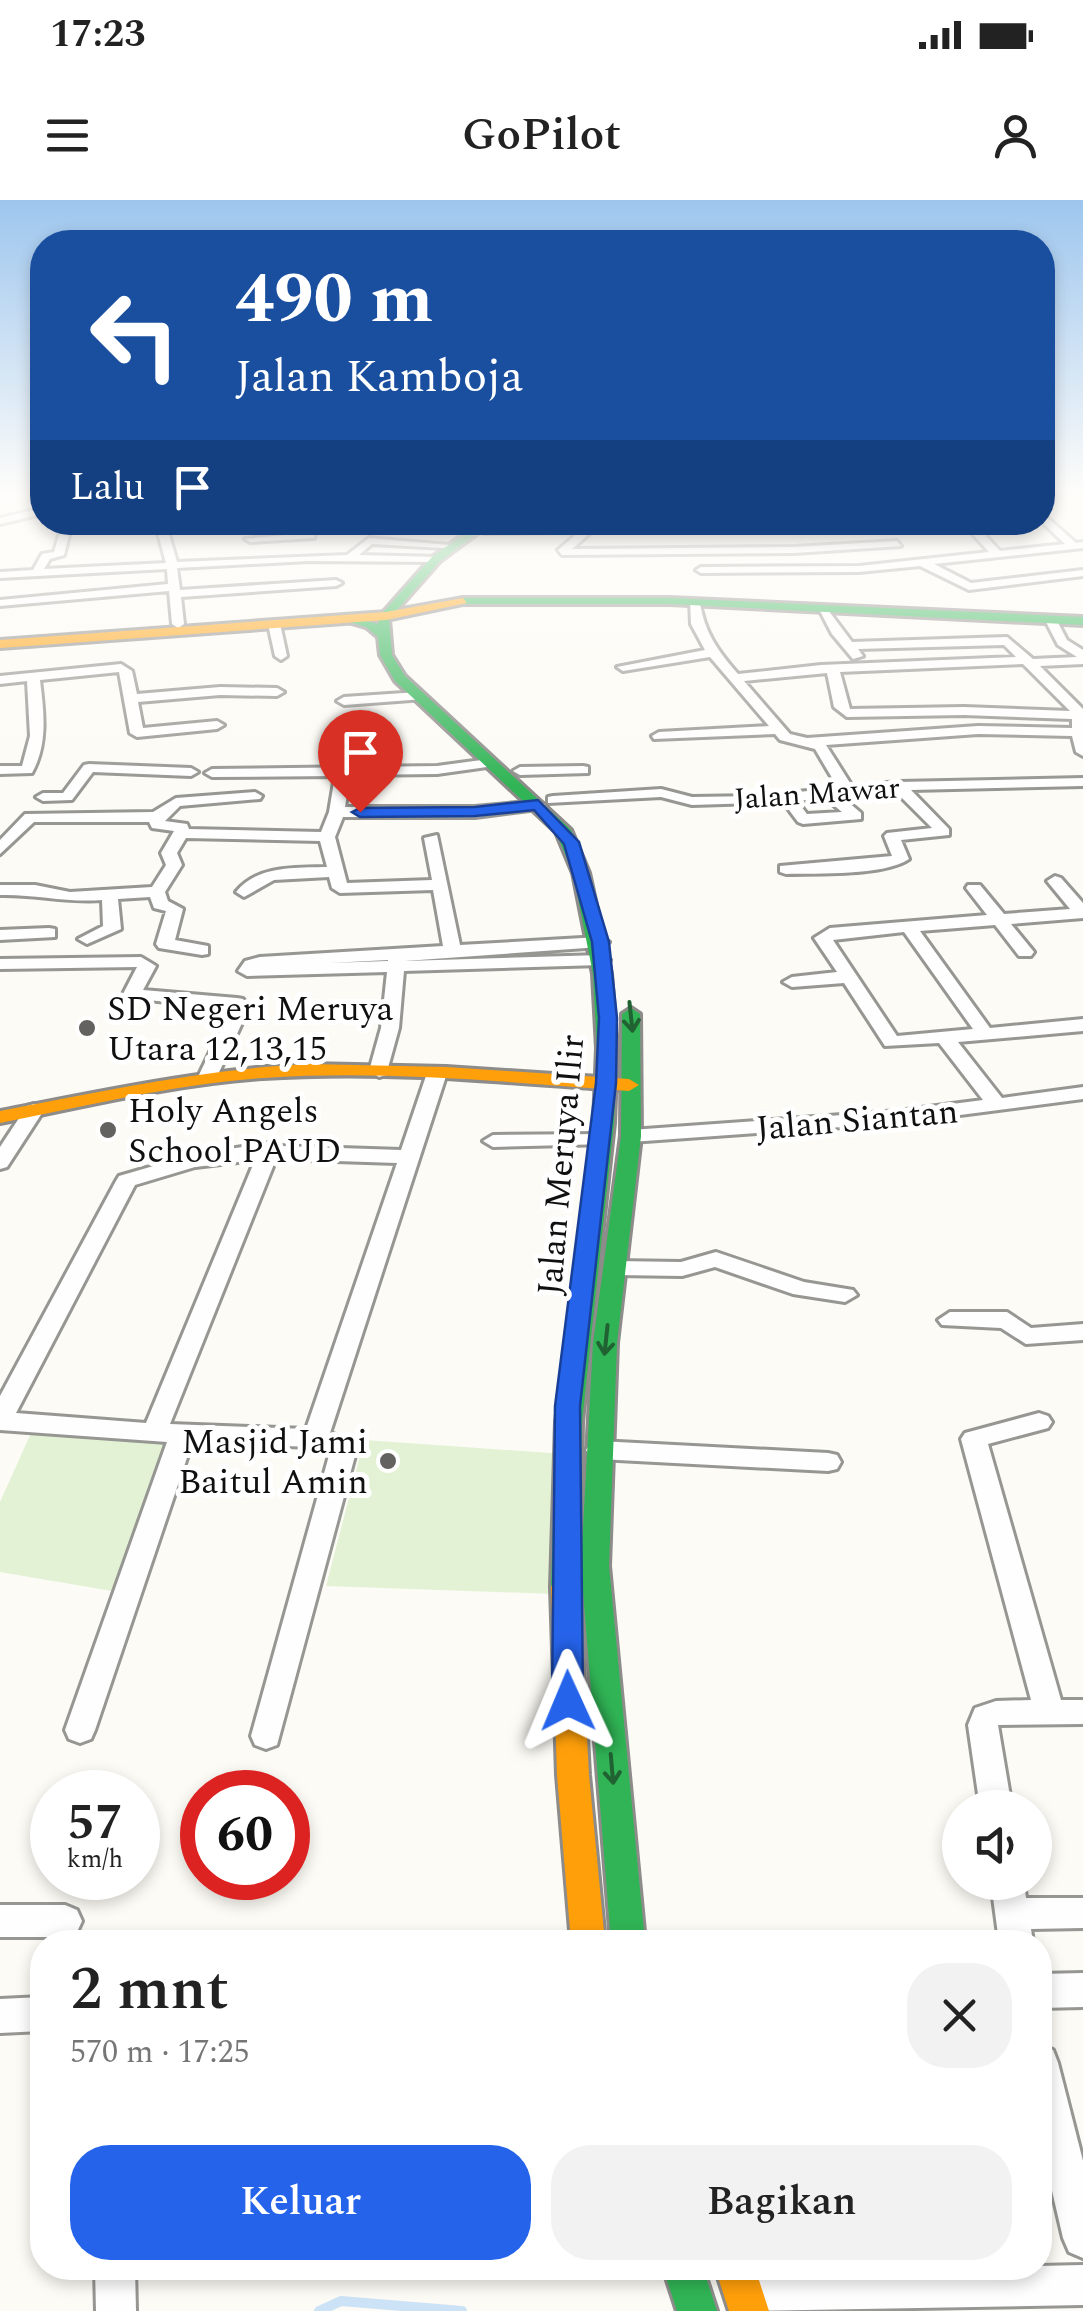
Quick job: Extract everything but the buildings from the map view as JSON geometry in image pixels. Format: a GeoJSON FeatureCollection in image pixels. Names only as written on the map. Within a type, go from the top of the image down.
{"type":"FeatureCollection","features":[{"type":"Feature","properties":{"kind":"main road"},"geometry":{"type":"LineString","coordinates":[[385,613],[408,590]]}},
{"type":"Feature","properties":{"kind":"main road"},"geometry":{"type":"LineString","coordinates":[[0,641],[385,613],[412,590]]}},
{"type":"Feature","properties":{"kind":"main road"},"geometry":{"type":"LineString","coordinates":[[0,641],[178,624],[274,624],[493,600],[694,602],[1083,621]]}},
{"type":"Feature","properties":{"kind":"main road","name":"Jalan Meruya Ilir"},"geometry":{"type":"LineString","coordinates":[[385,613],[391,667],[489,763],[585,834],[594,854],[628,983],[634,1085],[600,1410],[596,1566],[627,1930]]}},
{"type":"Feature","properties":{"kind":"main road","name":"Jalan Meruya Ilir"},"geometry":{"type":"LineString","coordinates":[[385,613],[396,632],[400,655],[411,672],[520,771],[572,842],[608,1018],[601,1140],[568,1406],[565,1497],[568,1701],[587,1930]]}},
{"type":"Feature","properties":{"kind":"main road"},"geometry":{"type":"LineString","coordinates":[[2,1112],[34,1110],[208,1077],[293,1070],[437,1073],[634,1085]]}},
{"type":"Feature","properties":{"kind":"main road"},"geometry":{"type":"LineString","coordinates":[[568,1406],[600,1410]]}},
{"type":"Feature","properties":{"kind":"main road"},"geometry":{"type":"LineString","coordinates":[[565,1497],[597,1498]]}},
{"type":"Feature","properties":{"kind":"main road"},"geometry":{"type":"LineString","coordinates":[[687,2280],[697,2311]]}},
{"type":"Feature","properties":{"kind":"street"},"geometry":{"type":"LineString","coordinates":[[0,603],[202,590]]}},
{"type":"Feature","properties":{"kind":"street"},"geometry":{"type":"LineString","coordinates":[[973,590],[978,614]]}},
{"type":"Feature","properties":{"kind":"street"},"geometry":{"type":"LineString","coordinates":[[176,591],[178,624]]}},
{"type":"Feature","properties":{"kind":"street"},"geometry":{"type":"LineString","coordinates":[[694,602],[696,624],[714,653],[791,739],[820,746],[846,789]]}},
{"type":"Feature","properties":{"kind":"street"},"geometry":{"type":"LineString","coordinates":[[825,609],[838,634],[852,646],[862,669]]}},
{"type":"Feature","properties":{"kind":"street"},"geometry":{"type":"LineString","coordinates":[[1051,620],[1057,636],[1082,658]]}},
{"type":"Feature","properties":{"kind":"street"},"geometry":{"type":"LineString","coordinates":[[274,624],[281,656]]}},
{"type":"Feature","properties":{"kind":"street"},"geometry":{"type":"LineString","coordinates":[[852,646],[1006,641],[1071,702],[1079,716],[1078,741],[1083,752]]}},
{"type":"Feature","properties":{"kind":"street"},"geometry":{"type":"LineString","coordinates":[[622,667],[714,653]]}},
{"type":"Feature","properties":{"kind":"street"},"geometry":{"type":"LineString","coordinates":[[735,678],[833,669],[1082,658]]}},
{"type":"Feature","properties":{"kind":"street"},"geometry":{"type":"LineString","coordinates":[[0,680],[120,668],[126,671],[130,699],[128,751]]}},
{"type":"Feature","properties":{"kind":"street"},"geometry":{"type":"LineString","coordinates":[[833,669],[841,707],[847,713],[964,711],[1079,716]]}},
{"type":"Feature","properties":{"kind":"street"},"geometry":{"type":"LineString","coordinates":[[0,770],[27,770],[34,757],[37,710],[33,676]]}},
{"type":"Feature","properties":{"kind":"street"},"geometry":{"type":"LineString","coordinates":[[130,699],[277,692]]}},
{"type":"Feature","properties":{"kind":"street"},"geometry":{"type":"LineString","coordinates":[[344,702],[419,696]]}},
{"type":"Feature","properties":{"kind":"street"},"geometry":{"type":"LineString","coordinates":[[1012,703],[1071,702]]}},
{"type":"Feature","properties":{"kind":"street"},"geometry":{"type":"LineString","coordinates":[[714,722],[776,725]]}},
{"type":"Feature","properties":{"kind":"street"},"geometry":{"type":"LineString","coordinates":[[43,798],[70,795],[89,768],[128,751],[216,725]]}},
{"type":"Feature","properties":{"kind":"street"},"geometry":{"type":"LineString","coordinates":[[659,736],[776,725]]}},
{"type":"Feature","properties":{"kind":"street"},"geometry":{"type":"LineString","coordinates":[[810,742],[978,730],[1081,734]]}},
{"type":"Feature","properties":{"kind":"street"},"geometry":{"type":"LineString","coordinates":[[128,751],[191,772]]}},
{"type":"Feature","properties":{"kind":"street"},"geometry":{"type":"LineString","coordinates":[[212,773],[437,770],[489,763]]}},
{"type":"Feature","properties":{"kind":"street"},"geometry":{"type":"LineString","coordinates":[[520,771],[583,770]]}},
{"type":"Feature","properties":{"kind":"street"},"geometry":{"type":"LineString","coordinates":[[343,772],[337,812],[327,837],[340,888],[440,885]]}},
{"type":"Feature","properties":{"kind":"street","name":"Jalan Mawar"},"geometry":{"type":"LineString","coordinates":[[337,812],[475,812],[682,791],[786,797],[899,786],[1083,782]]}},
{"type":"Feature","properties":{"kind":"street"},"geometry":{"type":"LineString","coordinates":[[786,869],[847,867],[901,859],[892,836],[944,832],[899,786]]}},
{"type":"Feature","properties":{"kind":"street"},"geometry":{"type":"LineString","coordinates":[[786,797],[803,819],[856,816],[827,792]]}},
{"type":"Feature","properties":{"kind":"street"},"geometry":{"type":"LineString","coordinates":[[0,850],[8,830],[30,817],[156,817],[176,802],[255,796]]}},
{"type":"Feature","properties":{"kind":"street"},"geometry":{"type":"LineString","coordinates":[[156,817],[157,825],[182,826],[169,853],[174,866],[156,892]]}},
{"type":"Feature","properties":{"kind":"street"},"geometry":{"type":"LineString","coordinates":[[8,830],[57,832]]}},
{"type":"Feature","properties":{"kind":"street"},"geometry":{"type":"LineString","coordinates":[[181,833],[327,837]]}},
{"type":"Feature","properties":{"kind":"street"},"geometry":{"type":"LineString","coordinates":[[432,838],[452,948]]}},
{"type":"Feature","properties":{"kind":"street"},"geometry":{"type":"LineString","coordinates":[[244,892],[250,882],[264,878],[334,872]]}},
{"type":"Feature","properties":{"kind":"street"},"geometry":{"type":"LineString","coordinates":[[1055,882],[1083,913],[824,934],[846,977],[892,1042],[1083,1024]]}},
{"type":"Feature","properties":{"kind":"street"},"geometry":{"type":"LineString","coordinates":[[974,888],[1025,952]]}},
{"type":"Feature","properties":{"kind":"street"},"geometry":{"type":"LineString","coordinates":[[0,890],[43,890],[58,897],[156,892]]}},
{"type":"Feature","properties":{"kind":"street"},"geometry":{"type":"LineString","coordinates":[[156,892],[160,904],[175,908],[165,944],[202,950]]}},
{"type":"Feature","properties":{"kind":"street"},"geometry":{"type":"LineString","coordinates":[[86,938],[112,929],[110,896]]}},
{"type":"Feature","properties":{"kind":"street"},"geometry":{"type":"LineString","coordinates":[[908,926],[984,1032]]}},
{"type":"Feature","properties":{"kind":"street"},"geometry":{"type":"LineString","coordinates":[[0,935],[49,932]]}},
{"type":"Feature","properties":{"kind":"street"},"geometry":{"type":"LineString","coordinates":[[596,954],[397,959],[260,962],[250,965],[246,972],[397,959],[452,948],[596,954]]}},
{"type":"Feature","properties":{"kind":"street"},"geometry":{"type":"LineString","coordinates":[[591,997],[596,954]]}},
{"type":"Feature","properties":{"kind":"street"},"geometry":{"type":"LineString","coordinates":[[380,1071],[390,1028],[397,959]]}},
{"type":"Feature","properties":{"kind":"street"},"geometry":{"type":"LineString","coordinates":[[0,964],[140,962],[147,966],[132,994],[237,1004],[240,1008],[208,1077]]}},
{"type":"Feature","properties":{"kind":"street"},"geometry":{"type":"LineString","coordinates":[[792,982],[846,977]]}},
{"type":"Feature","properties":{"kind":"street"},"geometry":{"type":"LineString","coordinates":[[951,1036],[1004,1104]]}},
{"type":"Feature","properties":{"kind":"street"},"geometry":{"type":"LineString","coordinates":[[316,1438],[437,1073]]}},
{"type":"Feature","properties":{"kind":"street","name":"Jalan Siantan"},"geometry":{"type":"LineString","coordinates":[[631,1136],[898,1118],[1083,1093]]}},
{"type":"Feature","properties":{"kind":"street"},"geometry":{"type":"LineString","coordinates":[[0,1162],[34,1110]]}},
{"type":"Feature","properties":{"kind":"street"},"geometry":{"type":"LineString","coordinates":[[492,1141],[601,1140]]}},
{"type":"Feature","properties":{"kind":"street"},"geometry":{"type":"LineString","coordinates":[[266,1736],[342,1452],[335,1441],[0,1420],[127,1180],[270,1150],[407,1156]]}},
{"type":"Feature","properties":{"kind":"street"},"geometry":{"type":"LineString","coordinates":[[80,1730],[168,1433],[270,1150]]}},
{"type":"Feature","properties":{"kind":"street"},"geometry":{"type":"LineString","coordinates":[[615,1268],[682,1269],[716,1260],[800,1289],[844,1294]]}},
{"type":"Feature","properties":{"kind":"street"},"geometry":{"type":"LineString","coordinates":[[950,1320],[1006,1320],[1026,1336],[1083,1332]]}},
{"type":"Feature","properties":{"kind":"street"},"geometry":{"type":"LineString","coordinates":[[1039,1422],[974,1439],[1050,1713]]}},
{"type":"Feature","properties":{"kind":"street"},"geometry":{"type":"LineString","coordinates":[[599,1450],[828,1462]]}},
{"type":"Feature","properties":{"kind":"street"},"geometry":{"type":"LineString","coordinates":[[993,1790],[983,1725],[986,1717],[1083,1712]]}},
{"type":"Feature","properties":{"kind":"street"},"geometry":{"type":"LineString","coordinates":[[1012,1913],[1083,1913]]}},
{"type":"Feature","properties":{"kind":"street"},"geometry":{"type":"LineString","coordinates":[[0,1922],[65,1921]]}},
{"type":"Feature","properties":{"kind":"street"},"geometry":{"type":"LineString","coordinates":[[1052,1990],[1083,1990]]}},
{"type":"Feature","properties":{"kind":"street"},"geometry":{"type":"LineString","coordinates":[[0,2016],[30,2015]]}},
{"type":"Feature","properties":{"kind":"street"},"geometry":{"type":"LineString","coordinates":[[1052,2113],[1083,2238]]}},
{"type":"Feature","properties":{"kind":"street"},"geometry":{"type":"LineString","coordinates":[[115,2280],[116,2311]]}},
{"type":"Feature","properties":{"kind":"street"},"geometry":{"type":"LineString","coordinates":[[742,2290],[808,2280]]}},
{"type":"Feature","properties":{"kind":"street"},"geometry":{"type":"LineString","coordinates":[[886,2280],[1083,2286]]}},
{"type":"Feature","properties":{"kind":"green space"},"geometry":{"type":"Polygon","coordinates":[[[36,1422],[175,1433],[112,1591],[0,1572],[0,1502],[36,1422]]]}},
{"type":"Feature","properties":{"kind":"green space"},"geometry":{"type":"Polygon","coordinates":[[[364,1440],[565,1454],[556,1594],[326,1586],[364,1440]]]}},
{"type":"Feature","properties":{"kind":"waterway"},"geometry":{"type":"LineString","coordinates":[[319,2311],[341,2301],[462,2311]]}},
{"type":"Feature","properties":{"kind":"traffic: fast"},"geometry":{"type":"LineString","coordinates":[[409,590],[383,619],[386,655],[400,678],[563,830],[581,873],[602,974],[607,1048],[604,1123],[569,1422],[565,1587]]}},
{"type":"Feature","properties":{"kind":"traffic: fast"},"geometry":{"type":"LineString","coordinates":[[463,601],[670,601],[1083,621]]}},
{"type":"Feature","properties":{"kind":"traffic: fast"},"geometry":{"type":"LineString","coordinates":[[345,619],[370,624],[381,634]]}},
{"type":"Feature","properties":{"kind":"traffic: fast"},"geometry":{"type":"LineString","coordinates":[[627,1930],[595,1566],[605,1343],[631,1136],[631,1014]]}},
{"type":"Feature","properties":{"kind":"traffic: fast"},"geometry":{"type":"LineString","coordinates":[[687,2280],[697,2311]]}},
{"type":"Feature","properties":{"kind":"traffic: slow"},"geometry":{"type":"LineString","coordinates":[[0,644],[386,616],[463,601]]}},
{"type":"Feature","properties":{"kind":"traffic: slow"},"geometry":{"type":"LineString","coordinates":[[0,1117],[164,1084],[263,1072],[400,1070],[629,1085]]}},
{"type":"Feature","properties":{"kind":"traffic: slow"},"geometry":{"type":"LineString","coordinates":[[565,1587],[573,1775],[587,1930]]}},
{"type":"Feature","properties":{"kind":"traffic: slow"},"geometry":{"type":"LineString","coordinates":[[739,2280],[749,2311]]}},
{"type":"Feature","properties":{"kind":"place","name":"SD Negeri Meruya Utara 12,13,15"},"geometry":{"type":"Point","coordinates":[87,1028]}},
{"type":"Feature","properties":{"kind":"place","name":"Holy Angels School PAUD"},"geometry":{"type":"Point","coordinates":[108,1130]}},
{"type":"Feature","properties":{"kind":"place","name":"Masjid Jami Baitul Amin"},"geometry":{"type":"Point","coordinates":[388,1461]}},
{"type":"Feature","properties":{"kind":"route"},"geometry":{"type":"LineString","coordinates":[[360,812],[475,812],[538,805],[572,842],[600,942],[608,1050],[601,1140],[568,1406],[568,1701]]}}]}
